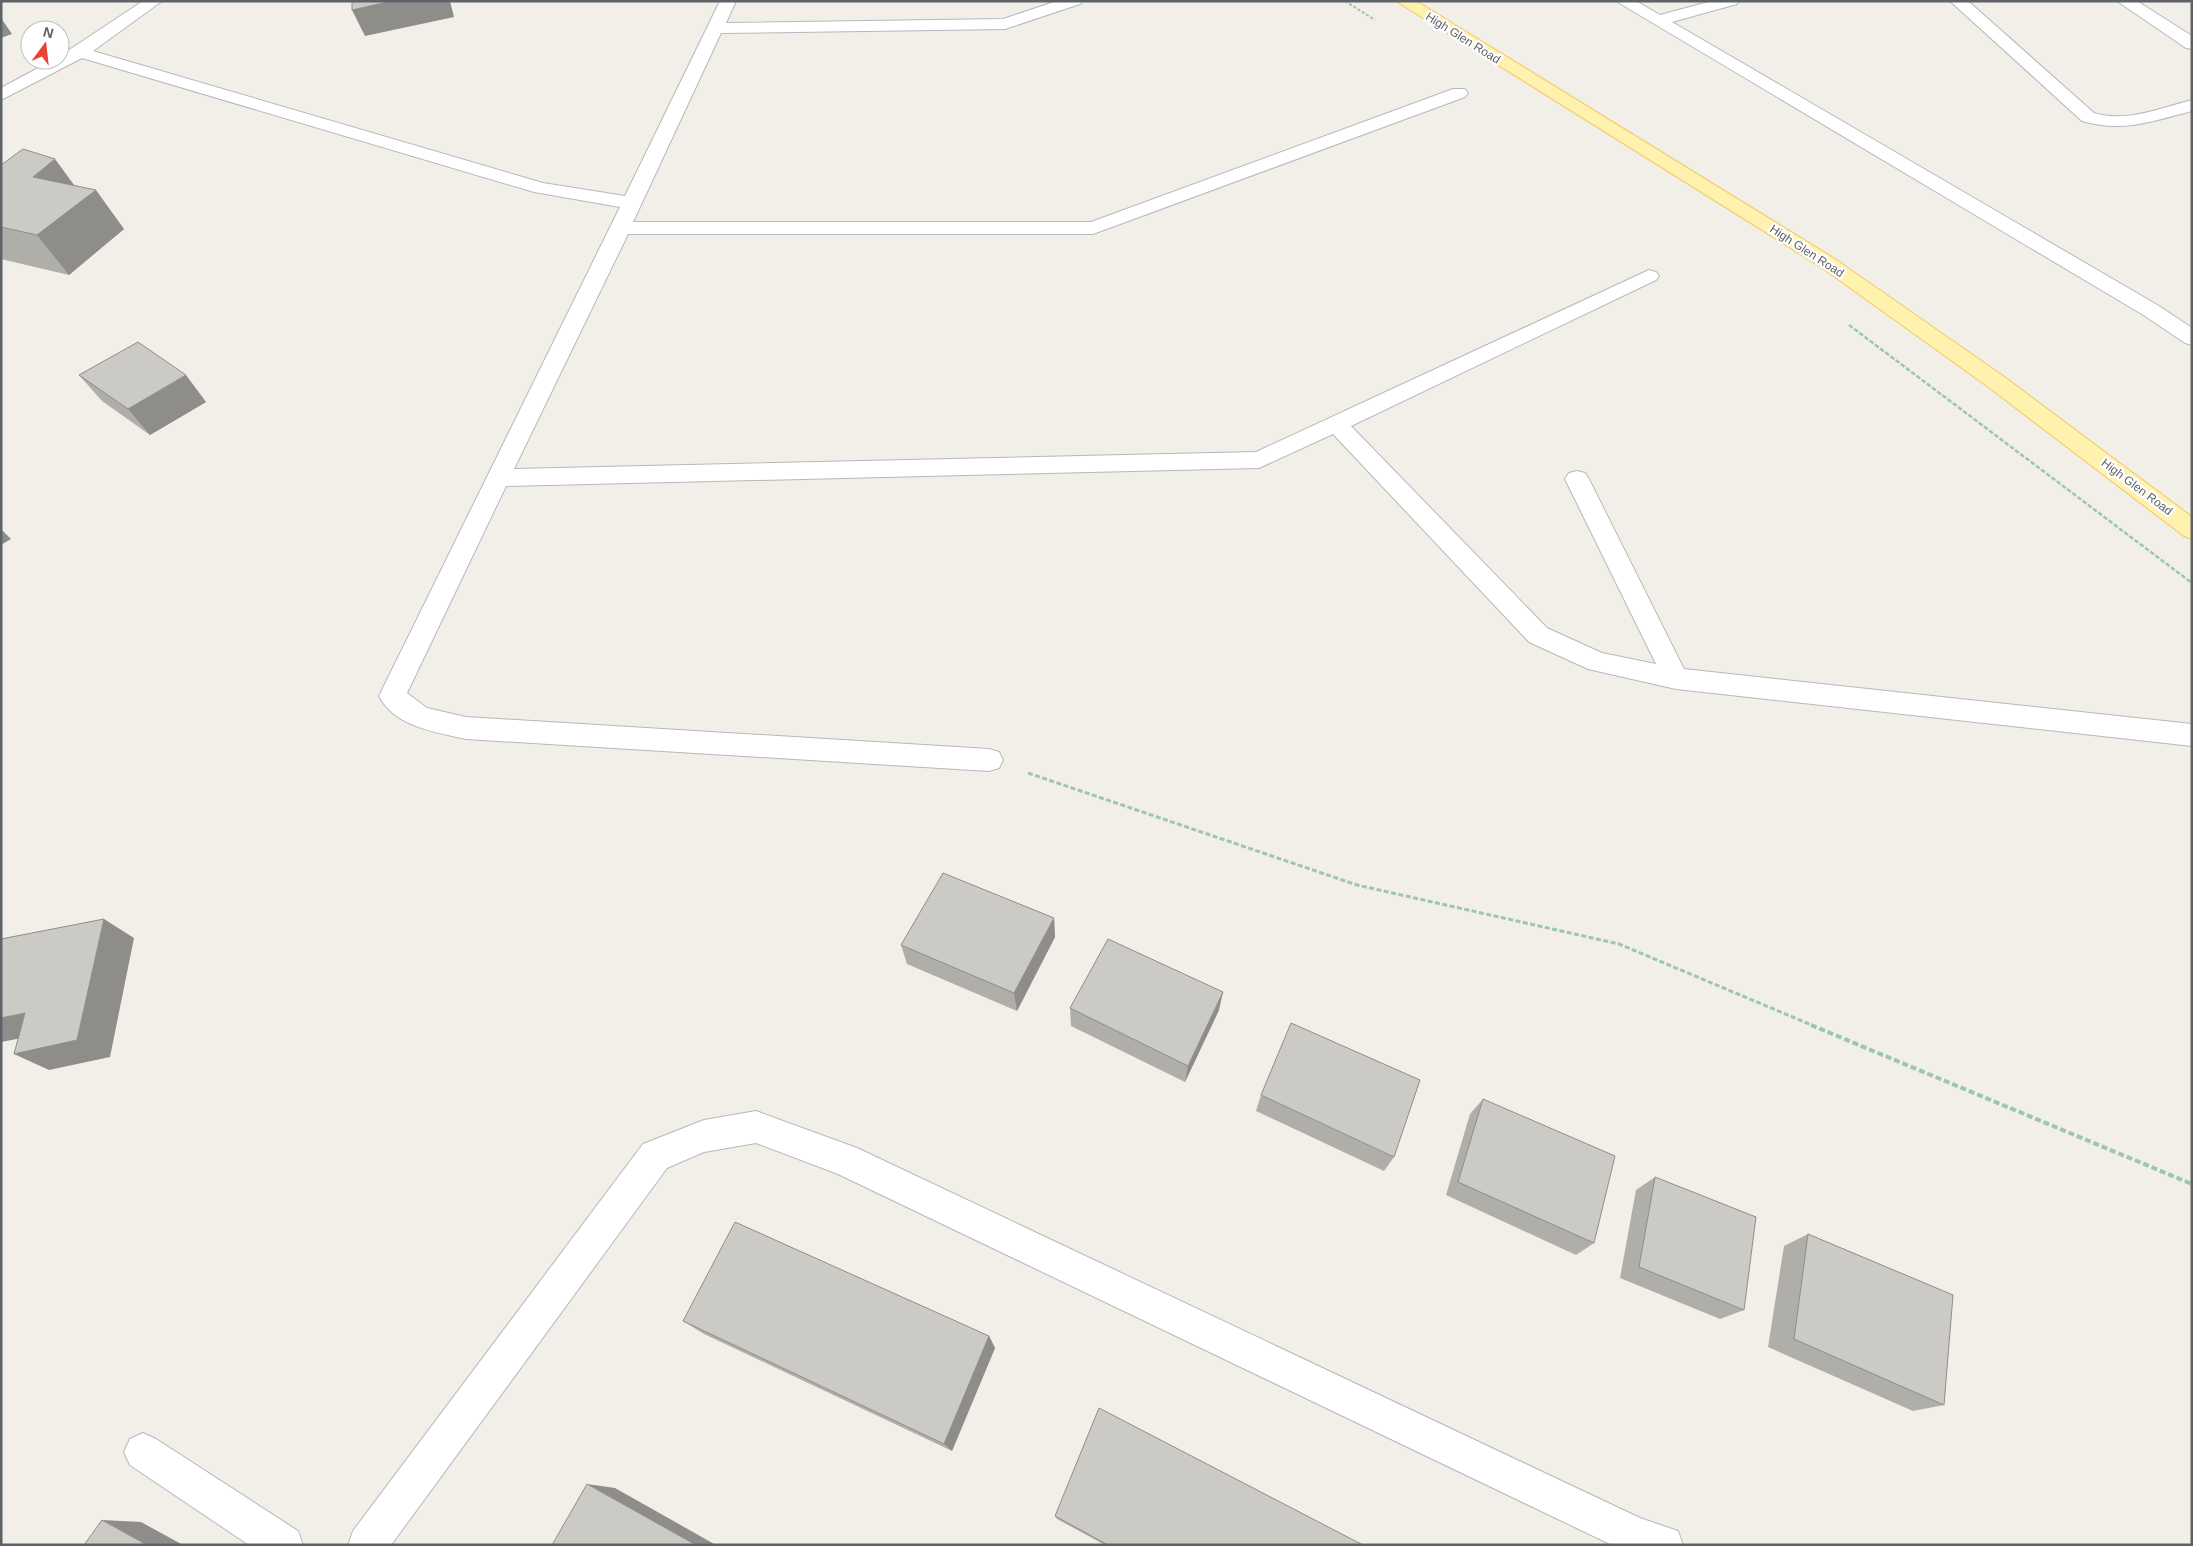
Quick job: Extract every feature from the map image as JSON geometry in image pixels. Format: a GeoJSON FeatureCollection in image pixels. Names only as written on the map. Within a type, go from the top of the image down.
{"type":"FeatureCollection","features":[{"type":"Feature","properties":{"kind":"main road","name":"High Glen Road"},"geometry":{"type":"LineString","coordinates":[[1404,1],[1828,263],[1995,381],[2192,530]]}},
{"type":"Feature","properties":{"kind":"street"},"geometry":{"type":"LineString","coordinates":[[1,95],[80,52],[154,1]]}},
{"type":"Feature","properties":{"kind":"street"},"geometry":{"type":"LineString","coordinates":[[728,1],[631,203],[621,228],[497,478],[392,696],[419,717],[466,728],[989,760]]}},
{"type":"Feature","properties":{"kind":"street"},"geometry":{"type":"LineString","coordinates":[[716,28],[1005,24],[1074,1]]}},
{"type":"Feature","properties":{"kind":"street"},"geometry":{"type":"LineString","coordinates":[[1624,1],[2152,311],[2192,338]]}},
{"type":"Feature","properties":{"kind":"street"},"geometry":{"type":"LineString","coordinates":[[1659,21],[1732,1]]}},
{"type":"Feature","properties":{"kind":"street"},"geometry":{"type":"LineString","coordinates":[[1958,1],[2088,117],[2101,123],[2120,123],[2192,105]]}},
{"type":"Feature","properties":{"kind":"street"},"geometry":{"type":"LineString","coordinates":[[2125,1],[2192,44]]}},
{"type":"Feature","properties":{"kind":"street"},"geometry":{"type":"LineString","coordinates":[[80,52],[541,188],[631,203]]}},
{"type":"Feature","properties":{"kind":"street"},"geometry":{"type":"LineString","coordinates":[[621,228],[1093,228],[1459,93]]}},
{"type":"Feature","properties":{"kind":"street"},"geometry":{"type":"LineString","coordinates":[[497,478],[1259,460],[1649,276]]}},
{"type":"Feature","properties":{"kind":"street"},"geometry":{"type":"LineString","coordinates":[[1336,424],[1461,557],[1538,635],[1597,662],[1676,679],[2192,735]]}},
{"type":"Feature","properties":{"kind":"street"},"geometry":{"type":"LineString","coordinates":[[1577,479],[1676,679]]}},
{"type":"Feature","properties":{"kind":"street"},"geometry":{"type":"LineString","coordinates":[[367,1545],[655,1156],[704,1136],[756,1126],[845,1160],[1634,1535],[1664,1545]]}},
{"type":"Feature","properties":{"kind":"street"},"geometry":{"type":"LineString","coordinates":[[143,1452],[284,1545]]}},
{"type":"Feature","properties":{"kind":"path"},"geometry":{"type":"LineString","coordinates":[[1345,1],[1378,22]]}},
{"type":"Feature","properties":{"kind":"path"},"geometry":{"type":"LineString","coordinates":[[1842,320],[2192,584]]}},
{"type":"Feature","properties":{"kind":"path"},"geometry":{"type":"LineString","coordinates":[[989,760],[1357,885],[1618,944],[2192,1184]]}},
{"type":"Feature","properties":{"kind":"building"},"geometry":{"type":"Polygon","coordinates":[[[352,1],[392,1],[352,10],[352,1]]]}},
{"type":"Feature","properties":{"kind":"building"},"geometry":{"type":"Polygon","coordinates":[[[23,149],[55,159],[33,177],[96,190],[37,235],[1,227],[1,165],[23,149]]]}},
{"type":"Feature","properties":{"kind":"building"},"geometry":{"type":"Polygon","coordinates":[[[138,342],[186,375],[128,409],[79,375],[138,342]]]}},
{"type":"Feature","properties":{"kind":"building"},"geometry":{"type":"Polygon","coordinates":[[[943,873],[1054,918],[1014,993],[901,945],[943,873]]]}},
{"type":"Feature","properties":{"kind":"building"},"geometry":{"type":"Polygon","coordinates":[[[104,919],[77,1040],[14,1054],[25,1013],[1,1018],[1,939],[104,919]]]}},
{"type":"Feature","properties":{"kind":"building"},"geometry":{"type":"Polygon","coordinates":[[[1108,939],[1223,992],[1188,1066],[1070,1008],[1108,939]]]}},
{"type":"Feature","properties":{"kind":"building"},"geometry":{"type":"Polygon","coordinates":[[[1291,1023],[1420,1080],[1394,1157],[1261,1095],[1291,1023]]]}},
{"type":"Feature","properties":{"kind":"building"},"geometry":{"type":"Polygon","coordinates":[[[1483,1099],[1615,1156],[1594,1243],[1458,1182],[1483,1099]]]}},
{"type":"Feature","properties":{"kind":"building"},"geometry":{"type":"Polygon","coordinates":[[[1655,1177],[1756,1217],[1744,1310],[1639,1267],[1655,1177]]]}},
{"type":"Feature","properties":{"kind":"building"},"geometry":{"type":"Polygon","coordinates":[[[735,1222],[989,1336],[944,1444],[683,1321],[735,1222]]]}},
{"type":"Feature","properties":{"kind":"building"},"geometry":{"type":"Polygon","coordinates":[[[1808,1234],[1953,1295],[1944,1405],[1794,1339],[1808,1234]]]}},
{"type":"Feature","properties":{"kind":"building"},"geometry":{"type":"Polygon","coordinates":[[[1099,1408],[1363,1545],[1108,1545],[1055,1516],[1099,1408]]]}},
{"type":"Feature","properties":{"kind":"building"},"geometry":{"type":"Polygon","coordinates":[[[587,1484],[696,1545],[552,1545],[587,1484]]]}},
{"type":"Feature","properties":{"kind":"building"},"geometry":{"type":"Polygon","coordinates":[[[102,1520],[147,1545],[84,1545],[102,1520]]]}}]}
